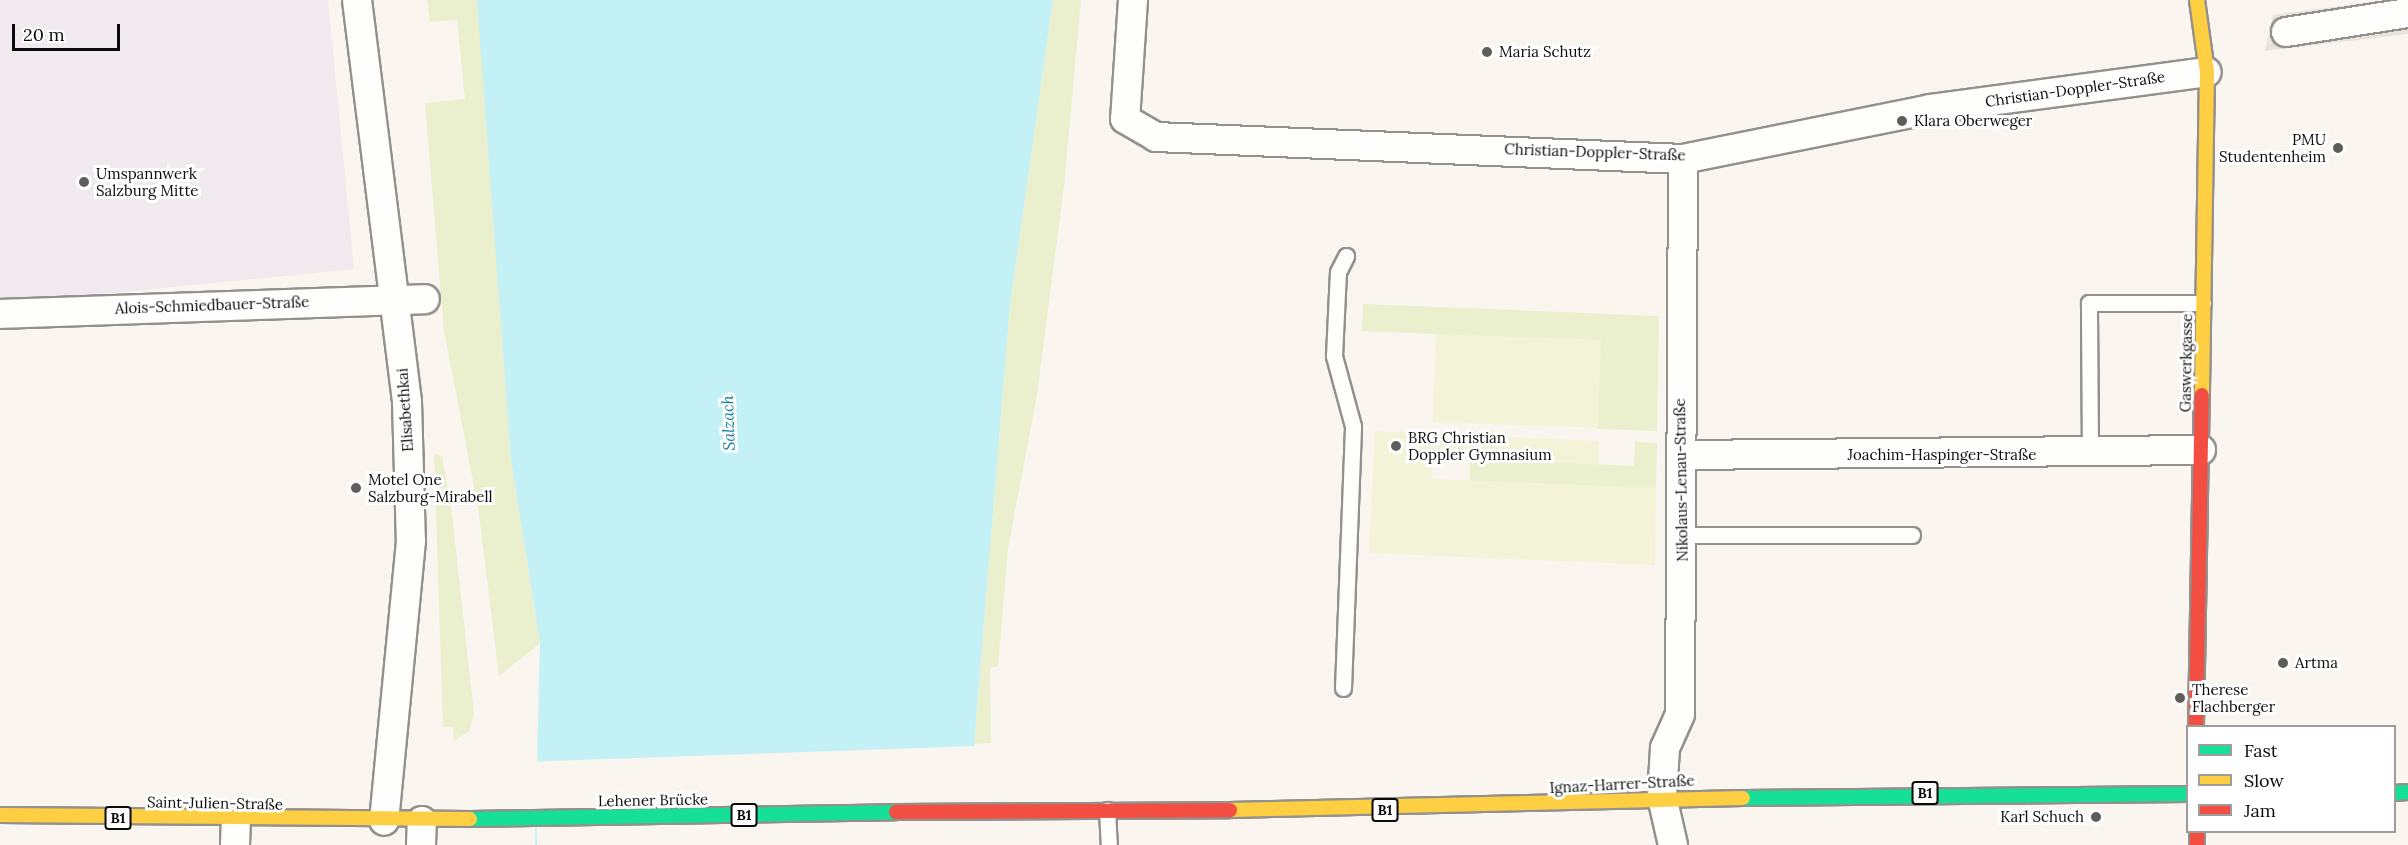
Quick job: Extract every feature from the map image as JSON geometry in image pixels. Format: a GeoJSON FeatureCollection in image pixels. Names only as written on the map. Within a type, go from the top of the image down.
{"type":"FeatureCollection","features":[{"type":"Feature","properties":{"kind":"main road","name":"Gaswerkgasse"},"geometry":{"type":"LineString","coordinates":[[2196,725],[2207,72],[2197,0]]}},
{"type":"Feature","properties":{"kind":"main road","name":"Ignaz-Harrer-Straße"},"geometry":{"type":"LineString","coordinates":[[1058,809],[1383,810],[1662,797],[2186,794]]}},
{"type":"Feature","properties":{"kind":"main road","name":"Lehener Brücke"},"geometry":{"type":"LineString","coordinates":[[425,829],[1058,809]]}},
{"type":"Feature","properties":{"kind":"main road","name":"Saint-Julien-Straße"},"geometry":{"type":"LineString","coordinates":[[0,815],[235,833],[384,821],[425,829]]}},
{"type":"Feature","properties":{"kind":"street","name":"Elisabethkai"},"geometry":{"type":"LineString","coordinates":[[357,0],[406,402],[411,542],[384,821]]}},
{"type":"Feature","properties":{"kind":"street","name":"Christian-Doppler-Straße"},"geometry":{"type":"LineString","coordinates":[[1132,0],[1125,119],[1156,137],[1389,142],[1683,159],[1930,109],[2207,72]]}},
{"type":"Feature","properties":{"kind":"street"},"geometry":{"type":"LineString","coordinates":[[2286,32],[2408,13]]}},
{"type":"Feature","properties":{"kind":"street","name":"Nikolaus-Lenau-Straße"},"geometry":{"type":"LineString","coordinates":[[1673,845],[1662,797],[1665,748],[1680,714],[1683,159]]}},
{"type":"Feature","properties":{"kind":"street","name":"Alois-Schmiedbauer-Straße"},"geometry":{"type":"LineString","coordinates":[[0,314],[425,299]]}},
{"type":"Feature","properties":{"kind":"street","name":"Joachim-Haspinger-Straße"},"geometry":{"type":"LineString","coordinates":[[1682,455],[2090,453],[2201,450]]}},
{"type":"Feature","properties":{"kind":"lane"},"geometry":{"type":"LineString","coordinates":[[1343,688],[1353,426],[1334,356],[1338,272],[1346,256]]}},
{"type":"Feature","properties":{"kind":"lane"},"geometry":{"type":"LineString","coordinates":[[2090,453],[2089,303],[2203,303]]}},
{"type":"Feature","properties":{"kind":"lane"},"geometry":{"type":"LineString","coordinates":[[1682,535],[1912,535]]}},
{"type":"Feature","properties":{"kind":"lane"},"geometry":{"type":"LineString","coordinates":[[1107,810],[1109,845]]}},
{"type":"Feature","properties":{"kind":"shaded area"},"geometry":{"type":"Polygon","coordinates":[[[0,0],[328,0],[354,269],[0,304],[0,0]]]}},
{"type":"Feature","properties":{"kind":"shaded area"},"geometry":{"type":"Polygon","coordinates":[[[2386,0],[2408,0],[2408,34],[2265,51],[2273,15],[2386,0]]]}},
{"type":"Feature","properties":{"kind":"green space"},"geometry":{"type":"Polygon","coordinates":[[[427,0],[477,0],[511,460],[540,643],[499,676],[478,507],[444,331],[425,103],[465,99],[457,20],[430,22],[427,0]]]}},
{"type":"Feature","properties":{"kind":"green space"},"geometry":{"type":"Polygon","coordinates":[[[1053,0],[1081,0],[1064,186],[1037,395],[1008,548],[998,666],[990,668],[991,743],[974,744],[1010,305],[1053,0]]]}},
{"type":"Feature","properties":{"kind":"green space"},"geometry":{"type":"Polygon","coordinates":[[[1363,304],[1659,316],[1657,431],[1597,429],[1600,341],[1362,331],[1363,304]]]}},
{"type":"Feature","properties":{"kind":"green space"},"geometry":{"type":"Polygon","coordinates":[[[1436,334],[1601,340],[1598,428],[1433,422],[1436,334]]]}},
{"type":"Feature","properties":{"kind":"green space"},"geometry":{"type":"Polygon","coordinates":[[[1375,431],[1599,441],[1598,464],[1433,457],[1432,479],[1656,488],[1655,565],[1369,553],[1375,431]]]}},
{"type":"Feature","properties":{"kind":"green space"},"geometry":{"type":"Polygon","coordinates":[[[1635,442],[1657,443],[1656,488],[1470,481],[1470,458],[1634,466],[1635,442]]]}},
{"type":"Feature","properties":{"kind":"green space"},"geometry":{"type":"Polygon","coordinates":[[[434,453],[442,456],[452,514],[474,714],[469,731],[454,741],[453,727],[443,727],[434,453]]]}},
{"type":"Feature","properties":{"kind":"water","name":"Salzach"},"geometry":{"type":"Polygon","coordinates":[[[477,0],[1053,0],[1010,305],[974,744],[978,845],[535,845],[540,643],[511,460],[477,0]]]}},
{"type":"Feature","properties":{"kind":"pier"},"geometry":{"type":"Polygon","coordinates":[[[977,746],[980,845],[537,845],[534,761],[977,746]]]}},
{"type":"Feature","properties":{"kind":"traffic: fast"},"geometry":{"type":"LineString","coordinates":[[2396,793],[2408,792]]}},
{"type":"Feature","properties":{"kind":"traffic: fast"},"geometry":{"type":"LineString","coordinates":[[1743,798],[2186,794]]}},
{"type":"Feature","properties":{"kind":"traffic: fast"},"geometry":{"type":"LineString","coordinates":[[470,819],[896,812]]}},
{"type":"Feature","properties":{"kind":"traffic: slow"},"geometry":{"type":"LineString","coordinates":[[2197,0],[2207,72],[2202,395]]}},
{"type":"Feature","properties":{"kind":"traffic: slow"},"geometry":{"type":"LineString","coordinates":[[1230,810],[1743,798]]}},
{"type":"Feature","properties":{"kind":"traffic: slow"},"geometry":{"type":"LineString","coordinates":[[0,815],[470,819]]}},
{"type":"Feature","properties":{"kind":"traffic: jam"},"geometry":{"type":"LineString","coordinates":[[2196,725],[2202,395]]}},
{"type":"Feature","properties":{"kind":"traffic: jam"},"geometry":{"type":"LineString","coordinates":[[896,812],[1230,810]]}},
{"type":"Feature","properties":{"kind":"traffic: jam"},"geometry":{"type":"LineString","coordinates":[[2197,833],[2197,845]]}},
{"type":"Feature","properties":{"kind":"place","name":"Maria Schutz"},"geometry":{"type":"Point","coordinates":[1487,52]}},
{"type":"Feature","properties":{"kind":"place","name":"Klara Oberweger"},"geometry":{"type":"Point","coordinates":[1902,121]}},
{"type":"Feature","properties":{"kind":"place","name":"PMU Studentenheim"},"geometry":{"type":"Point","coordinates":[2338,148]}},
{"type":"Feature","properties":{"kind":"place","name":"Umspannwerk Salzburg Mitte"},"geometry":{"type":"Point","coordinates":[84,182]}},
{"type":"Feature","properties":{"kind":"place","name":"BRG Christian Doppler Gymnasium"},"geometry":{"type":"Point","coordinates":[1396,446]}},
{"type":"Feature","properties":{"kind":"place","name":"Motel One Salzburg-Mirabell"},"geometry":{"type":"Point","coordinates":[356,488]}},
{"type":"Feature","properties":{"kind":"place","name":"Artma"},"geometry":{"type":"Point","coordinates":[2283,663]}},
{"type":"Feature","properties":{"kind":"place","name":"Therese Flachberger"},"geometry":{"type":"Point","coordinates":[2180,698]}},
{"type":"Feature","properties":{"kind":"place","name":"Karl Schuch"},"geometry":{"type":"Point","coordinates":[2096,817]}}]}
